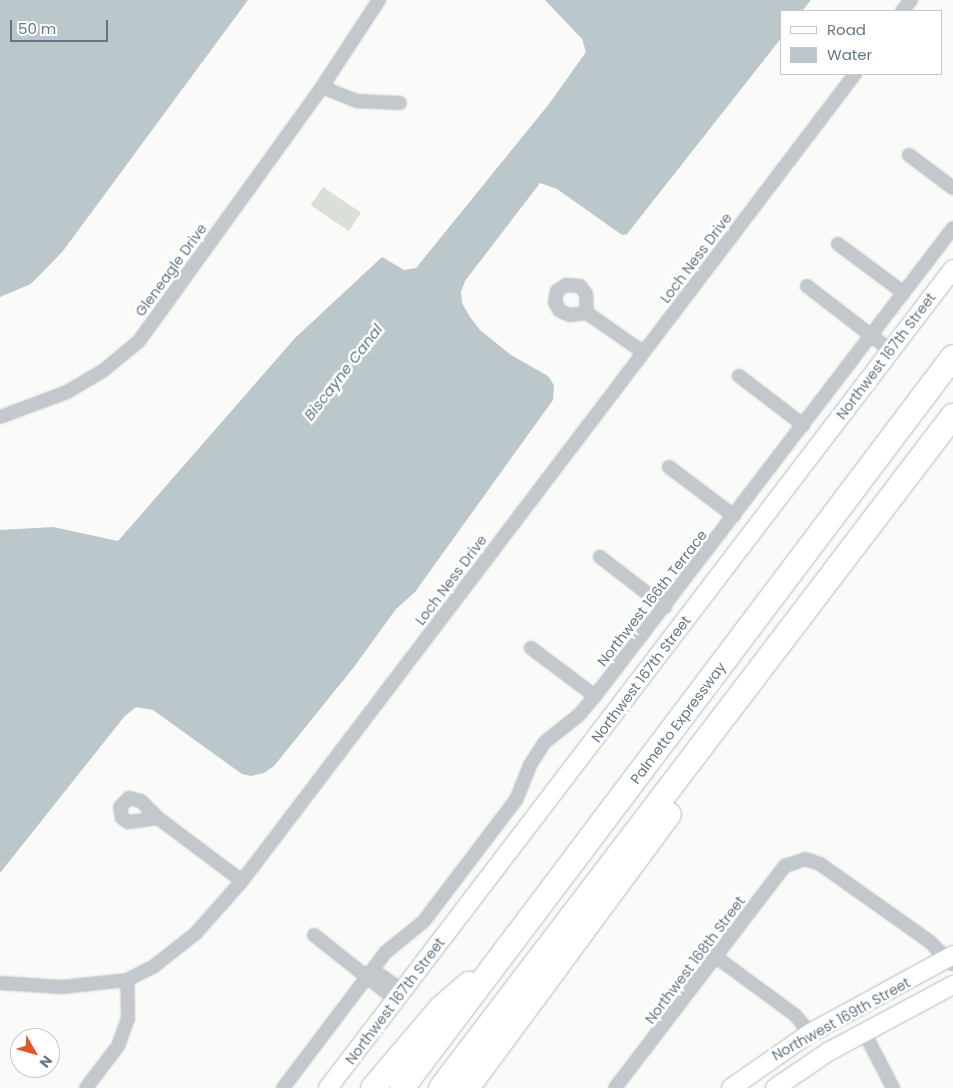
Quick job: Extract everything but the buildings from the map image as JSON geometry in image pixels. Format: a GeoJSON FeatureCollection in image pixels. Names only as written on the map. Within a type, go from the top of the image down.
{"type":"FeatureCollection","features":[{"type":"Feature","properties":{"kind":"highway","name":"Palmetto Expressway"},"geometry":{"type":"LineString","coordinates":[[402,1088],[953,357]]}},
{"type":"Feature","properties":{"kind":"highway"},"geometry":{"type":"LineString","coordinates":[[441,1088],[953,416]]}},
{"type":"Feature","properties":{"kind":"highway"},"geometry":{"type":"LineString","coordinates":[[467,1088],[694,781],[752,678]]}},
{"type":"Feature","properties":{"kind":"highway"},"geometry":{"type":"LineString","coordinates":[[373,1088],[441,1008],[505,951]]}},
{"type":"Feature","properties":{"kind":"street","name":"Gleneagle Drive"},"geometry":{"type":"LineString","coordinates":[[0,417],[66,392],[104,370],[138,340],[322,87],[379,0]]}},
{"type":"Feature","properties":{"kind":"street"},"geometry":{"type":"LineString","coordinates":[[903,10],[911,0]]}},
{"type":"Feature","properties":{"kind":"street","name":"Loch Ness Drive"},"geometry":{"type":"LineString","coordinates":[[0,983],[62,987],[127,980],[152,966],[196,933],[242,881],[854,75]]}},
{"type":"Feature","properties":{"kind":"street"},"geometry":{"type":"LineString","coordinates":[[322,87],[357,102],[400,103]]}},
{"type":"Feature","properties":{"kind":"street"},"geometry":{"type":"LineString","coordinates":[[909,155],[953,188]]}},
{"type":"Feature","properties":{"kind":"street","name":"Northwest 166th Terrace"},"geometry":{"type":"LineString","coordinates":[[283,1088],[390,947],[420,925],[519,796],[530,765],[545,742],[579,715],[595,696],[953,228]]}},
{"type":"Feature","properties":{"kind":"street"},"geometry":{"type":"LineString","coordinates":[[838,244],[904,293]]}},
{"type":"Feature","properties":{"kind":"street","name":"Northwest 167th Street"},"geometry":{"type":"LineString","coordinates":[[328,1088],[953,269]]}},
{"type":"Feature","properties":{"kind":"street"},"geometry":{"type":"LineString","coordinates":[[807,286],[891,351]]}},
{"type":"Feature","properties":{"kind":"street"},"geometry":{"type":"LineString","coordinates":[[588,313],[643,352]]}},
{"type":"Feature","properties":{"kind":"street"},"geometry":{"type":"LineString","coordinates":[[739,376],[803,425]]}},
{"type":"Feature","properties":{"kind":"street"},"geometry":{"type":"LineString","coordinates":[[669,467],[734,516]]}},
{"type":"Feature","properties":{"kind":"street"},"geometry":{"type":"LineString","coordinates":[[600,557],[664,607]]}},
{"type":"Feature","properties":{"kind":"street"},"geometry":{"type":"LineString","coordinates":[[531,648],[595,696]]}},
{"type":"Feature","properties":{"kind":"street"},"geometry":{"type":"LineString","coordinates":[[158,818],[242,881]]}},
{"type":"Feature","properties":{"kind":"street","name":"Northwest 168th Street"},"geometry":{"type":"LineString","coordinates":[[615,1088],[785,866],[804,859],[820,864],[951,959]]}},
{"type":"Feature","properties":{"kind":"street"},"geometry":{"type":"LineString","coordinates":[[314,935],[368,976],[382,976],[399,996]]}},
{"type":"Feature","properties":{"kind":"street"},"geometry":{"type":"LineString","coordinates":[[716,957],[795,1015],[810,1033]]}},
{"type":"Feature","properties":{"kind":"street","name":"Northwest 169th Street"},"geometry":{"type":"LineString","coordinates":[[731,1088],[810,1033],[951,959]]}},
{"type":"Feature","properties":{"kind":"street"},"geometry":{"type":"LineString","coordinates":[[86,1088],[118,1046],[125,1028],[128,1019],[127,980]]}},
{"type":"Feature","properties":{"kind":"street","name":"Northwest 169th Street"},"geometry":{"type":"LineString","coordinates":[[775,1088],[864,1032],[953,985]]}},
{"type":"Feature","properties":{"kind":"street"},"geometry":{"type":"LineString","coordinates":[[864,1032],[893,1088]]}},
{"type":"Feature","properties":{"kind":"shaded area"},"geometry":{"type":"Polygon","coordinates":[[[323,187],[361,213],[349,231],[311,205],[323,187]]]}},
{"type":"Feature","properties":{"kind":"water"},"geometry":{"type":"Polygon","coordinates":[[[0,0],[248,0],[63,251],[31,284],[0,297],[0,0]]]}},
{"type":"Feature","properties":{"kind":"water","name":"Biscayne Canal"},"geometry":{"type":"Polygon","coordinates":[[[545,0],[811,0],[803,10],[780,10],[780,40],[627,234],[622,235],[557,189],[540,183],[465,281],[461,292],[462,303],[470,317],[480,330],[511,355],[548,376],[554,385],[553,400],[415,592],[396,609],[354,667],[274,766],[264,773],[251,776],[242,774],[153,710],[136,707],[124,717],[0,873],[0,530],[53,527],[118,541],[295,338],[382,257],[404,270],[416,268],[549,104],[586,52],[582,39],[545,0]]]}}]}
